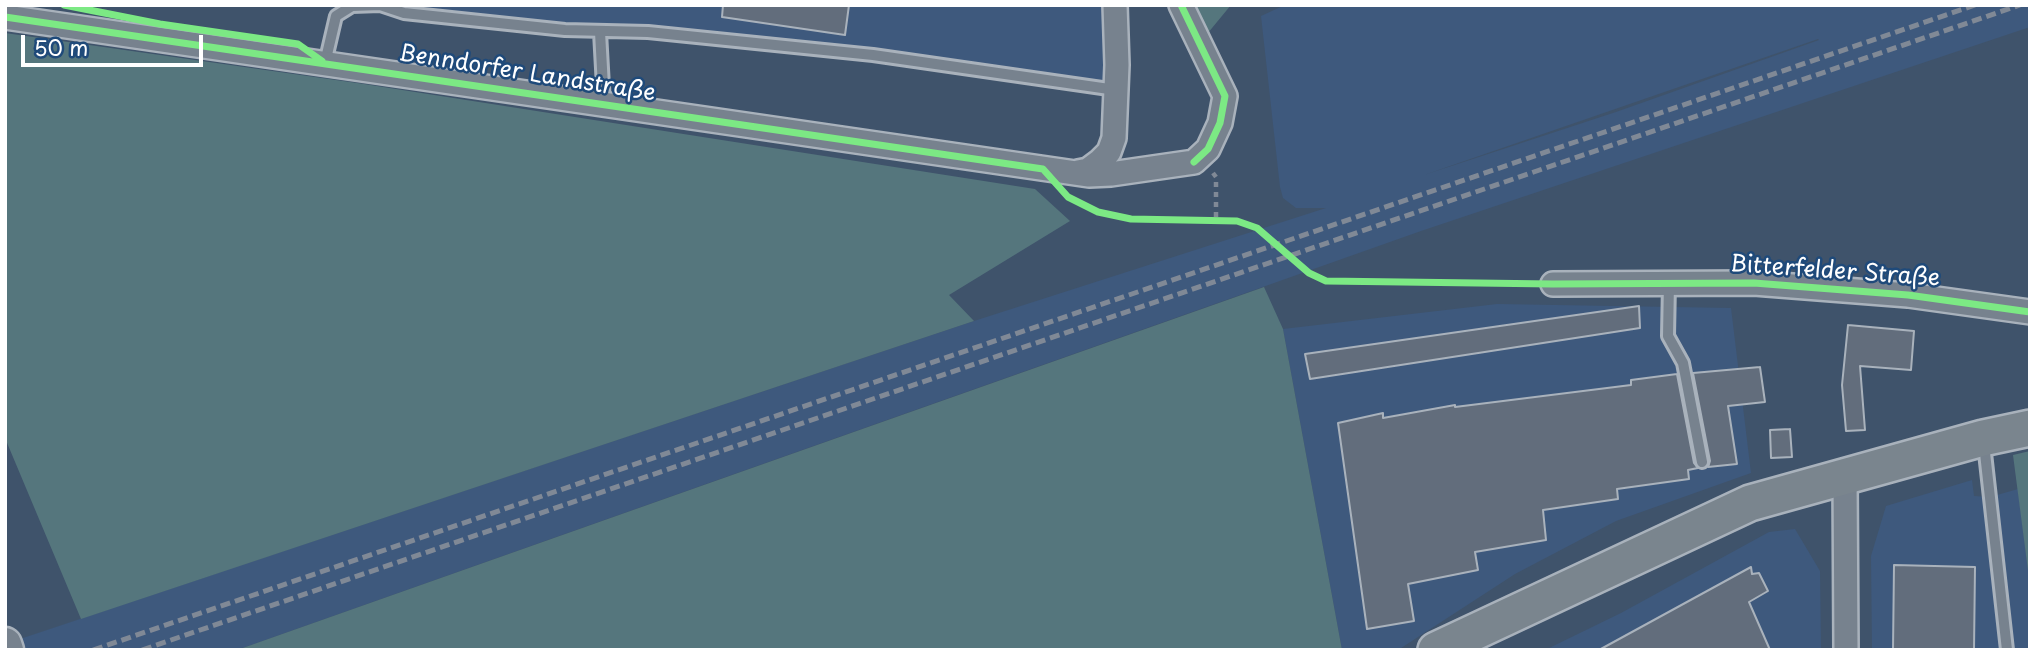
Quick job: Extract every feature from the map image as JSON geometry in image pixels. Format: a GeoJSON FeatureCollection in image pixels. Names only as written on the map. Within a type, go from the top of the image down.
{"type":"FeatureCollection","features":[{"type":"Feature","properties":{"kind":"main road"},"geometry":{"type":"LineString","coordinates":[[1436,650],[1750,503],[1983,438],[2030,428]]}},
{"type":"Feature","properties":{"kind":"main road"},"geometry":{"type":"LineString","coordinates":[[5,644],[7,650]]}},
{"type":"Feature","properties":{"kind":"street"},"geometry":{"type":"LineString","coordinates":[[1074,173],[1088,170],[1109,152],[1114,138],[1115,5]]}},
{"type":"Feature","properties":{"kind":"street","name":"Benndorfer Landstraße"},"geometry":{"type":"LineString","coordinates":[[5,17],[1074,173],[1111,174],[1194,162],[1208,149],[1220,123],[1225,96],[1181,5]]}},
{"type":"Feature","properties":{"kind":"street","name":"Bitterfelder Straße"},"geometry":{"type":"LineString","coordinates":[[1553,284],[1754,283],[1895,294],[2030,312]]}},
{"type":"Feature","properties":{"kind":"street"},"geometry":{"type":"LineString","coordinates":[[1845,476],[1846,650]]}},
{"type":"Feature","properties":{"kind":"lane"},"geometry":{"type":"LineString","coordinates":[[325,63],[336,16],[352,6],[380,5],[404,13],[600,32],[648,32],[873,55],[1116,90]]}},
{"type":"Feature","properties":{"kind":"lane"},"geometry":{"type":"LineString","coordinates":[[600,32],[604,105]]}},
{"type":"Feature","properties":{"kind":"lane"},"geometry":{"type":"LineString","coordinates":[[1669,283],[1668,336],[1683,363],[1702,461]]}},
{"type":"Feature","properties":{"kind":"lane"},"geometry":{"type":"LineString","coordinates":[[1983,438],[2007,650]]}},
{"type":"Feature","properties":{"kind":"path"},"geometry":{"type":"LineString","coordinates":[[1216,177],[1216,220]]}},
{"type":"Feature","properties":{"kind":"shaded area"},"geometry":{"type":"Polygon","coordinates":[[[380,5],[1115,5],[1116,90],[873,55],[565,30],[380,5]]]}},
{"type":"Feature","properties":{"kind":"shaded area"},"geometry":{"type":"Polygon","coordinates":[[[1285,5],[2030,5],[2030,27],[1421,231],[237,650],[5,650],[5,644],[974,321],[1326,208],[1296,208],[1283,198],[1261,16],[1285,5]],[[1819,40],[1424,175],[1616,112],[1819,40]]]}},
{"type":"Feature","properties":{"kind":"shaded area"},"geometry":{"type":"Polygon","coordinates":[[[1497,304],[1731,308],[1751,473],[1616,521],[1515,574],[1398,650],[1342,650],[1283,329],[1497,304]]]}},
{"type":"Feature","properties":{"kind":"shaded area"},"geometry":{"type":"Polygon","coordinates":[[[1972,480],[1974,496],[1990,497],[2018,489],[2030,586],[2030,650],[1872,650],[1871,556],[1886,506],[1972,480]]]}},
{"type":"Feature","properties":{"kind":"shaded area"},"geometry":{"type":"Polygon","coordinates":[[[1795,529],[1820,571],[1821,650],[1545,650],[1621,613],[1769,532],[1795,529]]]}},
{"type":"Feature","properties":{"kind":"green space"},"geometry":{"type":"Polygon","coordinates":[[[1181,5],[1231,5],[1198,45],[1181,5]]]}},
{"type":"Feature","properties":{"kind":"green space"},"geometry":{"type":"Polygon","coordinates":[[[5,33],[364,84],[1035,189],[1070,221],[949,295],[974,321],[81,619],[5,438],[5,33]]]}},
{"type":"Feature","properties":{"kind":"green space"},"geometry":{"type":"Polygon","coordinates":[[[1264,287],[1283,329],[1342,650],[237,650],[1264,287]]]}},
{"type":"Feature","properties":{"kind":"green space"},"geometry":{"type":"Polygon","coordinates":[[[2030,451],[2030,586],[2013,455],[2030,451]]]}},
{"type":"Feature","properties":{"kind":"building"},"geometry":{"type":"Polygon","coordinates":[[[723,5],[849,5],[845,35],[722,17],[723,5]]]}},
{"type":"Feature","properties":{"kind":"building"},"geometry":{"type":"Polygon","coordinates":[[[1639,306],[1640,328],[1310,379],[1305,354],[1639,306]]]}},
{"type":"Feature","properties":{"kind":"building"},"geometry":{"type":"Polygon","coordinates":[[[1848,325],[1914,331],[1911,370],[1860,366],[1865,430],[1846,431],[1842,385],[1848,325]]]}},
{"type":"Feature","properties":{"kind":"building"},"geometry":{"type":"Polygon","coordinates":[[[1760,367],[1765,402],[1728,406],[1737,464],[1708,467],[1710,461],[1693,373],[1760,367]]]}},
{"type":"Feature","properties":{"kind":"building"},"geometry":{"type":"Polygon","coordinates":[[[1677,374],[1694,463],[1698,468],[1688,470],[1689,479],[1617,489],[1618,499],[1543,510],[1546,540],[1475,552],[1478,570],[1408,584],[1414,621],[1367,629],[1338,423],[1383,413],[1383,418],[1455,405],[1631,385],[1631,380],[1677,374]]]}},
{"type":"Feature","properties":{"kind":"building"},"geometry":{"type":"Polygon","coordinates":[[[1790,429],[1792,457],[1771,458],[1770,430],[1790,429]]]}},
{"type":"Feature","properties":{"kind":"building"},"geometry":{"type":"Polygon","coordinates":[[[1894,565],[1975,567],[1974,650],[1893,650],[1894,565]]]}},
{"type":"Feature","properties":{"kind":"building"},"geometry":{"type":"Polygon","coordinates":[[[1751,567],[1752,574],[1759,573],[1768,591],[1749,602],[1770,650],[1599,650],[1751,567]]]}},
{"type":"Feature","properties":{"kind":"railway"},"geometry":{"type":"LineString","coordinates":[[93,650],[1975,5]]}},
{"type":"Feature","properties":{"kind":"railway"},"geometry":{"type":"LineString","coordinates":[[142,650],[2020,5]]}},
{"type":"Feature","properties":{"kind":"cycle path"},"geometry":{"type":"LineString","coordinates":[[64,5],[160,24],[298,44],[322,61]]}},
{"type":"Feature","properties":{"kind":"cycle path"},"geometry":{"type":"LineString","coordinates":[[1181,5],[1225,96],[1220,123],[1208,149],[1194,162]]}},
{"type":"Feature","properties":{"kind":"cycle path"},"geometry":{"type":"LineString","coordinates":[[5,17],[1043,169],[1068,197],[1098,212],[1131,219],[1237,221],[1257,228],[1309,273],[1326,281],[1754,283],[1908,295],[2030,312]]}}]}
